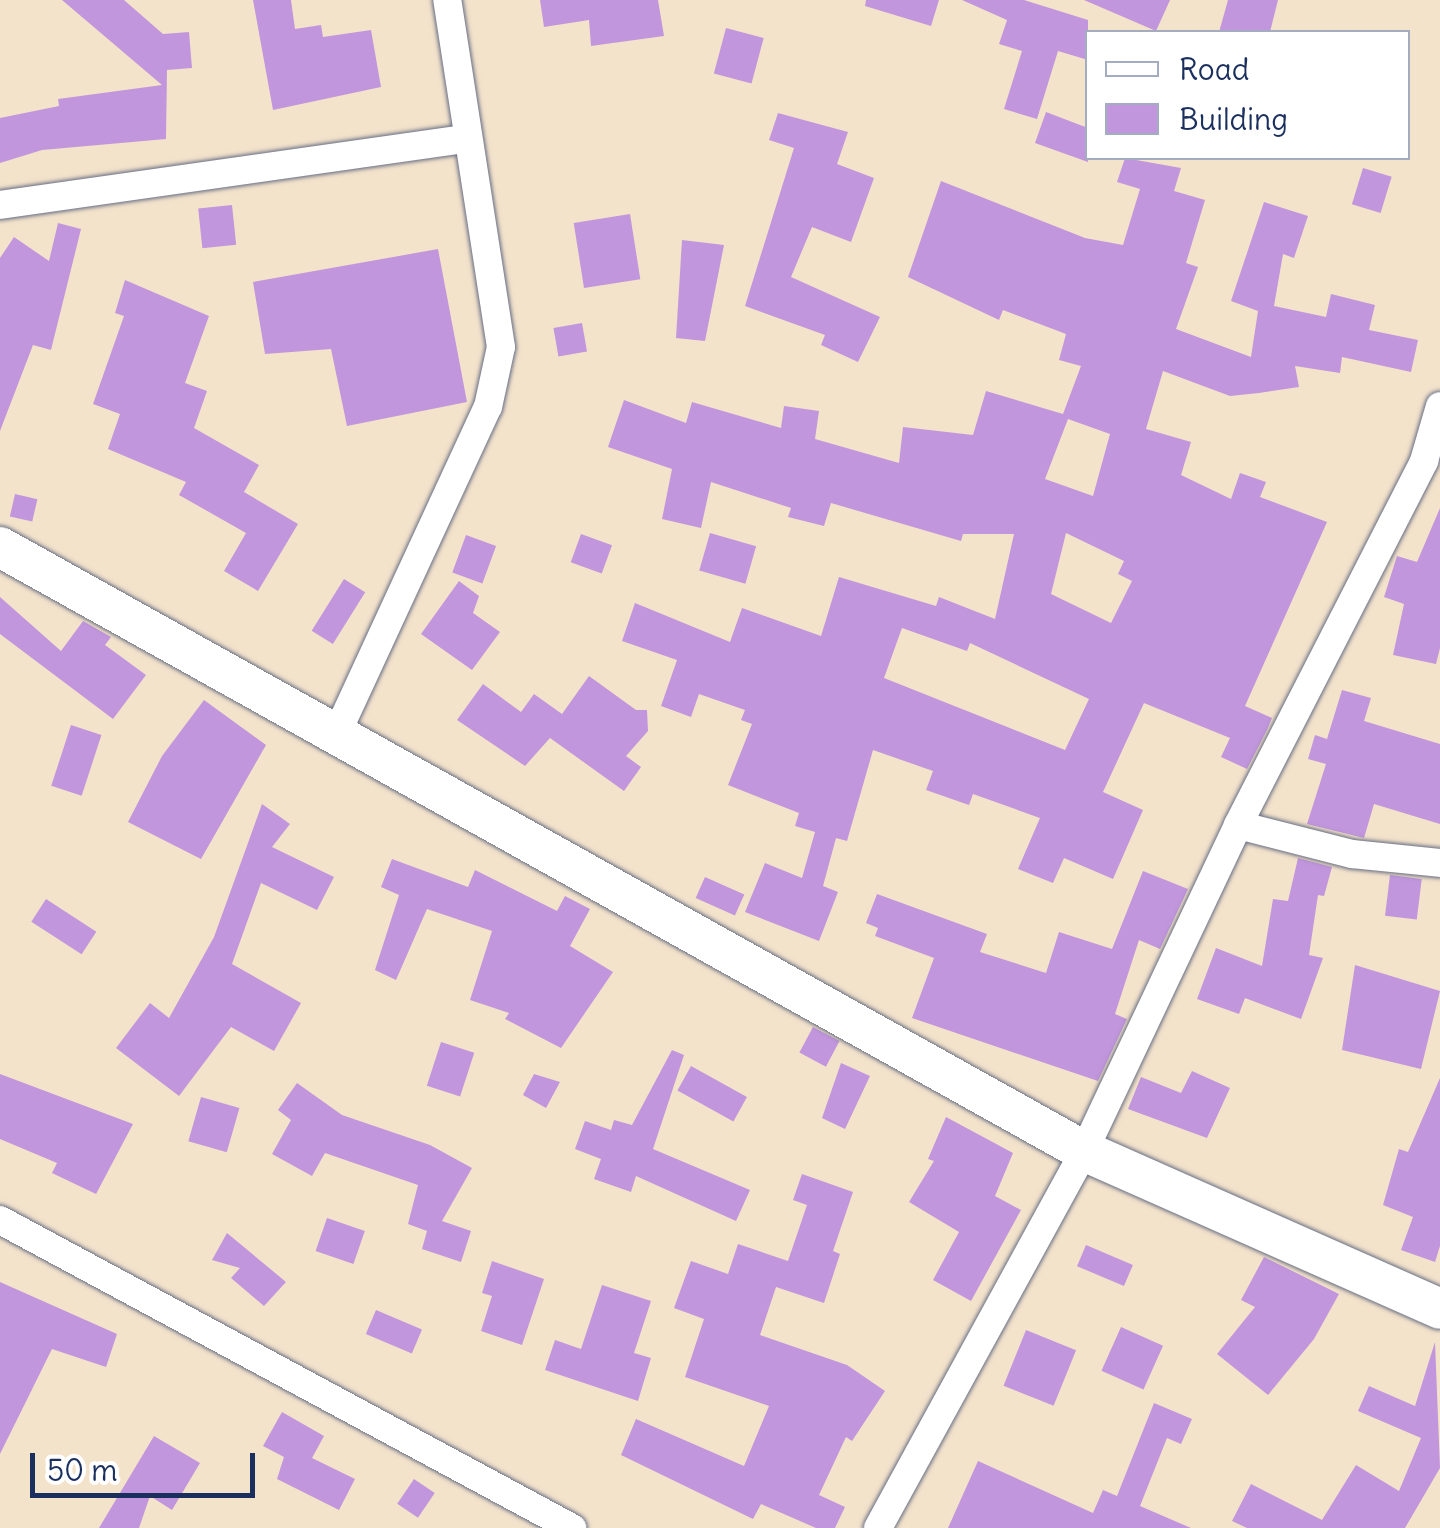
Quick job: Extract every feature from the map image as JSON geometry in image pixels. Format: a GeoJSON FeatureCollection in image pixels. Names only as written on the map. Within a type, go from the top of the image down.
{"type":"FeatureCollection","features":[{"type":"Feature","properties":{"kind":"street"},"geometry":{"type":"LineString","coordinates":[[338,730],[488,407],[498,362],[492,281],[465,139],[447,0]]}},
{"type":"Feature","properties":{"kind":"street"},"geometry":{"type":"LineString","coordinates":[[0,205],[465,139]]}},
{"type":"Feature","properties":{"kind":"street"},"geometry":{"type":"LineString","coordinates":[[878,1528],[1084,1151],[1238,825],[1424,461],[1440,406]]}},
{"type":"Feature","properties":{"kind":"street"},"geometry":{"type":"LineString","coordinates":[[0,547],[338,730],[1084,1151],[1440,1309]]}},
{"type":"Feature","properties":{"kind":"street"},"geometry":{"type":"LineString","coordinates":[[1238,825],[1352,854],[1440,863]]}},
{"type":"Feature","properties":{"kind":"street"},"geometry":{"type":"LineString","coordinates":[[0,1220],[572,1528]]}},
{"type":"Feature","properties":{"kind":"building"},"geometry":{"type":"Polygon","coordinates":[[[62,0],[124,0],[163,34],[189,32],[192,68],[167,70],[166,139],[42,150],[0,163],[0,118],[59,106],[58,99],[162,85],[62,0]]]}},
{"type":"Feature","properties":{"kind":"building"},"geometry":{"type":"Polygon","coordinates":[[[253,0],[291,0],[295,29],[321,25],[323,37],[371,30],[381,87],[273,110],[253,0]]]}},
{"type":"Feature","properties":{"kind":"building"},"geometry":{"type":"Polygon","coordinates":[[[540,0],[658,0],[664,36],[591,46],[589,20],[544,27],[540,0]]]}},
{"type":"Feature","properties":{"kind":"building"},"geometry":{"type":"Polygon","coordinates":[[[866,0],[939,0],[931,26],[865,6],[866,0]]]}},
{"type":"Feature","properties":{"kind":"building"},"geometry":{"type":"Polygon","coordinates":[[[962,0],[1024,0],[1088,20],[1085,59],[1058,51],[1037,119],[1004,109],[1022,51],[999,44],[1007,20],[962,0]]]}},
{"type":"Feature","properties":{"kind":"building"},"geometry":{"type":"Polygon","coordinates":[[[1084,0],[1170,0],[1154,30],[1084,0]]]}},
{"type":"Feature","properties":{"kind":"building"},"geometry":{"type":"Polygon","coordinates":[[[1228,0],[1278,0],[1270,30],[1220,30],[1228,0]]]}},
{"type":"Feature","properties":{"kind":"building"},"geometry":{"type":"Polygon","coordinates":[[[726,28],[764,38],[752,83],[714,73],[726,28]]]}},
{"type":"Feature","properties":{"kind":"building"},"geometry":{"type":"Polygon","coordinates":[[[1046,112],[1085,127],[1088,162],[1035,143],[1046,112]]]}},
{"type":"Feature","properties":{"kind":"building"},"geometry":{"type":"Polygon","coordinates":[[[778,113],[848,132],[837,164],[874,178],[851,242],[812,227],[791,277],[880,317],[858,362],[821,345],[825,335],[745,306],[794,148],[769,140],[778,113]]]}},
{"type":"Feature","properties":{"kind":"building"},"geometry":{"type":"Polygon","coordinates":[[[1124,160],[1181,168],[1174,191],[1205,200],[1186,263],[1198,267],[1176,329],[1251,357],[1258,311],[1231,301],[1264,202],[1308,216],[1294,258],[1283,254],[1274,306],[1326,317],[1331,294],[1375,305],[1369,330],[1418,340],[1411,372],[1342,357],[1340,373],[1295,366],[1299,387],[1259,393],[1230,396],[1163,371],[1146,429],[1191,442],[1181,475],[1231,499],[1240,473],[1266,482],[1260,497],[1327,522],[1245,706],[1272,718],[1247,769],[1221,757],[1230,738],[1144,703],[1103,792],[1143,810],[1113,879],[1064,858],[1053,883],[1018,869],[1040,818],[973,794],[969,805],[926,790],[933,771],[873,750],[847,841],[836,838],[823,886],[838,892],[819,941],[745,912],[765,863],[802,878],[815,832],[795,826],[799,813],[728,785],[752,724],[741,720],[745,710],[699,694],[691,717],[661,706],[677,660],[622,641],[635,603],[730,642],[742,608],[821,636],[839,577],[936,606],[939,597],[995,619],[1014,534],[963,534],[961,541],[831,503],[824,526],[788,517],[791,508],[711,482],[701,528],[662,519],[672,469],[608,447],[624,400],[686,423],[692,402],[781,428],[784,406],[819,411],[815,439],[899,463],[903,427],[973,435],[986,391],[1063,414],[1081,366],[1059,360],[1066,334],[1003,310],[999,320],[908,277],[941,181],[1085,238],[1123,245],[1140,189],[1117,182],[1124,160]],[[1068,419],[1045,479],[1093,496],[1110,434],[1068,419]],[[1066,533],[1051,594],[1111,623],[1132,581],[1118,574],[1124,561],[1066,533]],[[902,628],[884,678],[1065,750],[1089,699],[970,643],[967,651],[902,628]]]}},
{"type":"Feature","properties":{"kind":"building"},"geometry":{"type":"Polygon","coordinates":[[[1363,168],[1392,177],[1381,213],[1352,204],[1363,168]]]}},
{"type":"Feature","properties":{"kind":"building"},"geometry":{"type":"Polygon","coordinates":[[[232,205],[236,245],[202,248],[198,209],[232,205]]]}},
{"type":"Feature","properties":{"kind":"building"},"geometry":{"type":"Polygon","coordinates":[[[630,214],[640,279],[584,288],[574,223],[630,214]]]}},
{"type":"Feature","properties":{"kind":"building"},"geometry":{"type":"Polygon","coordinates":[[[58,223],[81,229],[51,350],[33,345],[0,431],[0,258],[14,237],[49,261],[58,223]]]}},
{"type":"Feature","properties":{"kind":"building"},"geometry":{"type":"Polygon","coordinates":[[[682,240],[724,245],[705,341],[676,338],[682,240]]]}},
{"type":"Feature","properties":{"kind":"building"},"geometry":{"type":"Polygon","coordinates":[[[438,249],[467,402],[347,426],[331,349],[265,354],[253,282],[438,249]]]}},
{"type":"Feature","properties":{"kind":"building"},"geometry":{"type":"Polygon","coordinates":[[[125,280],[209,316],[185,383],[207,391],[194,428],[259,465],[244,492],[298,524],[258,591],[224,571],[246,533],[179,495],[186,482],[108,449],[120,414],[93,404],[124,316],[115,313],[125,280]]]}},
{"type":"Feature","properties":{"kind":"building"},"geometry":{"type":"Polygon","coordinates":[[[582,323],[587,352],[558,357],[553,328],[582,323]]]}},
{"type":"Feature","properties":{"kind":"building"},"geometry":{"type":"Polygon","coordinates":[[[15,494],[37,499],[32,522],[10,516],[15,494]]]}},
{"type":"Feature","properties":{"kind":"building"},"geometry":{"type":"Polygon","coordinates":[[[1440,508],[1440,648],[1436,664],[1393,655],[1404,604],[1384,597],[1397,556],[1417,562],[1440,508]]]}},
{"type":"Feature","properties":{"kind":"building"},"geometry":{"type":"Polygon","coordinates":[[[710,533],[756,546],[745,584],[699,570],[710,533]]]}},
{"type":"Feature","properties":{"kind":"building"},"geometry":{"type":"Polygon","coordinates":[[[581,534],[612,545],[602,573],[571,562],[581,534]]]}},
{"type":"Feature","properties":{"kind":"building"},"geometry":{"type":"Polygon","coordinates":[[[466,535],[496,546],[482,584],[452,573],[466,535]]]}},
{"type":"Feature","properties":{"kind":"building"},"geometry":{"type":"Polygon","coordinates":[[[344,579],[365,592],[333,644],[312,631],[344,579]]]}},
{"type":"Feature","properties":{"kind":"building"},"geometry":{"type":"Polygon","coordinates":[[[459,581],[479,596],[473,613],[500,632],[472,670],[421,634],[459,581]]]}},
{"type":"Feature","properties":{"kind":"building"},"geometry":{"type":"Polygon","coordinates":[[[0,597],[61,651],[83,621],[111,637],[105,645],[146,675],[113,719],[0,634],[0,597]]]}},
{"type":"Feature","properties":{"kind":"building"},"geometry":{"type":"Polygon","coordinates":[[[589,676],[636,710],[647,710],[648,731],[626,756],[641,767],[624,791],[550,738],[525,766],[457,720],[483,684],[521,712],[534,694],[562,714],[589,676]]]}},
{"type":"Feature","properties":{"kind":"building"},"geometry":{"type":"Polygon","coordinates":[[[1342,690],[1371,698],[1364,721],[1440,744],[1440,824],[1374,804],[1364,838],[1307,824],[1326,764],[1308,759],[1315,735],[1327,739],[1342,690]]]}},
{"type":"Feature","properties":{"kind":"building"},"geometry":{"type":"Polygon","coordinates":[[[204,700],[266,745],[201,859],[128,822],[162,756],[204,700]]]}},
{"type":"Feature","properties":{"kind":"building"},"geometry":{"type":"Polygon","coordinates":[[[71,725],[101,735],[82,796],[51,786],[71,725]]]}},
{"type":"Feature","properties":{"kind":"building"},"geometry":{"type":"Polygon","coordinates":[[[262,804],[290,824],[272,847],[334,877],[317,910],[261,883],[232,964],[301,1003],[274,1051],[231,1027],[179,1096],[116,1048],[150,1003],[169,1018],[214,937],[262,804]]]}},
{"type":"Feature","properties":{"kind":"building"},"geometry":{"type":"Polygon","coordinates":[[[1298,858],[1332,867],[1324,896],[1318,895],[1309,955],[1323,958],[1301,1019],[1245,998],[1239,1014],[1197,999],[1216,948],[1262,966],[1273,899],[1288,901],[1298,858]]]}},
{"type":"Feature","properties":{"kind":"building"},"geometry":{"type":"Polygon","coordinates":[[[392,859],[468,887],[475,870],[557,911],[565,896],[590,909],[570,946],[613,972],[561,1048],[505,1019],[509,1013],[470,1000],[492,931],[427,909],[396,980],[375,970],[399,895],[381,887],[392,859]]]}},
{"type":"Feature","properties":{"kind":"building"},"geometry":{"type":"Polygon","coordinates":[[[1143,871],[1188,889],[1160,949],[1139,940],[1115,1014],[1127,1019],[1098,1081],[912,1018],[934,958],[875,936],[878,928],[866,923],[877,894],[987,934],[980,952],[1046,973],[1059,932],[1112,949],[1143,871]]]}},
{"type":"Feature","properties":{"kind":"building"},"geometry":{"type":"Polygon","coordinates":[[[1390,875],[1422,879],[1417,920],[1385,916],[1390,875]]]}},
{"type":"Feature","properties":{"kind":"building"},"geometry":{"type":"Polygon","coordinates":[[[705,877],[744,894],[735,916],[696,898],[705,877]]]}},
{"type":"Feature","properties":{"kind":"building"},"geometry":{"type":"Polygon","coordinates":[[[46,899],[96,932],[82,954],[31,922],[46,899]]]}},
{"type":"Feature","properties":{"kind":"building"},"geometry":{"type":"Polygon","coordinates":[[[1355,965],[1440,991],[1421,1069],[1342,1050],[1355,965]]]}},
{"type":"Feature","properties":{"kind":"building"},"geometry":{"type":"Polygon","coordinates":[[[813,1027],[839,1041],[826,1067],[799,1053],[813,1027]]]}},
{"type":"Feature","properties":{"kind":"building"},"geometry":{"type":"Polygon","coordinates":[[[441,1042],[474,1053],[460,1097],[427,1086],[441,1042]]]}},
{"type":"Feature","properties":{"kind":"building"},"geometry":{"type":"Polygon","coordinates":[[[672,1050],[684,1055],[653,1149],[750,1190],[736,1221],[636,1176],[631,1192],[594,1179],[601,1159],[575,1149],[585,1121],[611,1130],[614,1120],[632,1125],[672,1050]]]}},
{"type":"Feature","properties":{"kind":"building"},"geometry":{"type":"Polygon","coordinates":[[[841,1063],[870,1076],[845,1129],[822,1118],[841,1063]]]}},
{"type":"Feature","properties":{"kind":"building"},"geometry":{"type":"Polygon","coordinates":[[[691,1066],[747,1097],[733,1122],[677,1090],[691,1066]]]}},
{"type":"Feature","properties":{"kind":"building"},"geometry":{"type":"Polygon","coordinates":[[[1192,1071],[1230,1088],[1207,1138],[1128,1109],[1141,1077],[1181,1093],[1192,1071]]]}},
{"type":"Feature","properties":{"kind":"building"},"geometry":{"type":"Polygon","coordinates":[[[0,1074],[133,1124],[96,1194],[52,1173],[57,1163],[0,1139],[0,1074]]]}},
{"type":"Feature","properties":{"kind":"building"},"geometry":{"type":"Polygon","coordinates":[[[534,1074],[560,1082],[546,1108],[523,1095],[534,1074]]]}},
{"type":"Feature","properties":{"kind":"building"},"geometry":{"type":"Polygon","coordinates":[[[1440,1078],[1440,1246],[1435,1262],[1401,1250],[1413,1217],[1383,1205],[1399,1149],[1408,1152],[1440,1078]]]}},
{"type":"Feature","properties":{"kind":"building"},"geometry":{"type":"Polygon","coordinates":[[[297,1083],[342,1115],[430,1145],[472,1168],[442,1221],[471,1231],[461,1262],[422,1249],[427,1231],[408,1224],[418,1185],[325,1153],[312,1176],[272,1154],[291,1120],[278,1110],[297,1083]]]}},
{"type":"Feature","properties":{"kind":"building"},"geometry":{"type":"Polygon","coordinates":[[[201,1097],[239,1108],[227,1152],[188,1141],[201,1097]]]}},
{"type":"Feature","properties":{"kind":"building"},"geometry":{"type":"Polygon","coordinates":[[[946,1117],[1013,1153],[995,1196],[1021,1210],[971,1301],[933,1280],[959,1232],[909,1202],[934,1161],[928,1159],[946,1117]]]}},
{"type":"Feature","properties":{"kind":"building"},"geometry":{"type":"Polygon","coordinates":[[[802,1174],[853,1192],[833,1251],[840,1254],[824,1303],[776,1287],[760,1335],[847,1365],[885,1391],[852,1441],[846,1437],[819,1495],[845,1507],[835,1528],[816,1528],[761,1504],[753,1519],[621,1455],[636,1419],[744,1466],[769,1406],[685,1377],[704,1319],[674,1308],[691,1261],[728,1274],[738,1244],[788,1261],[807,1205],[793,1200],[802,1174]]]}},
{"type":"Feature","properties":{"kind":"building"},"geometry":{"type":"Polygon","coordinates":[[[327,1218],[365,1231],[353,1264],[316,1251],[327,1218]]]}},
{"type":"Feature","properties":{"kind":"building"},"geometry":{"type":"Polygon","coordinates":[[[227,1233],[286,1282],[264,1306],[231,1278],[240,1268],[212,1260],[227,1233]]]}},
{"type":"Feature","properties":{"kind":"building"},"geometry":{"type":"Polygon","coordinates":[[[1086,1245],[1133,1265],[1124,1286],[1077,1266],[1086,1245]]]}},
{"type":"Feature","properties":{"kind":"building"},"geometry":{"type":"Polygon","coordinates":[[[1264,1257],[1339,1294],[1314,1339],[1268,1395],[1217,1354],[1255,1307],[1241,1300],[1264,1257]]]}},
{"type":"Feature","properties":{"kind":"building"},"geometry":{"type":"Polygon","coordinates":[[[492,1261],[544,1279],[522,1345],[481,1331],[492,1296],[482,1293],[492,1261]]]}},
{"type":"Feature","properties":{"kind":"building"},"geometry":{"type":"Polygon","coordinates":[[[0,1282],[117,1334],[106,1367],[52,1349],[0,1454],[0,1282]]]}},
{"type":"Feature","properties":{"kind":"building"},"geometry":{"type":"Polygon","coordinates":[[[602,1285],[651,1301],[634,1353],[651,1358],[638,1401],[545,1370],[555,1340],[581,1349],[602,1285]]]}},
{"type":"Feature","properties":{"kind":"building"},"geometry":{"type":"Polygon","coordinates":[[[376,1310],[422,1330],[412,1353],[366,1334],[376,1310]]]}},
{"type":"Feature","properties":{"kind":"building"},"geometry":{"type":"Polygon","coordinates":[[[1121,1327],[1163,1346],[1143,1390],[1101,1371],[1121,1327]]]}},
{"type":"Feature","properties":{"kind":"building"},"geometry":{"type":"Polygon","coordinates":[[[1026,1330],[1076,1350],[1054,1406],[1004,1386],[1026,1330]]]}},
{"type":"Feature","properties":{"kind":"building"},"geometry":{"type":"Polygon","coordinates":[[[1435,1342],[1440,1468],[1405,1528],[1247,1528],[1232,1521],[1251,1484],[1322,1520],[1356,1465],[1399,1491],[1421,1438],[1358,1411],[1369,1386],[1415,1406],[1435,1342]]]}},
{"type":"Feature","properties":{"kind":"building"},"geometry":{"type":"Polygon","coordinates":[[[1154,1403],[1192,1419],[1181,1444],[1167,1438],[1140,1506],[1191,1528],[948,1528],[978,1461],[1093,1513],[1103,1490],[1117,1496],[1154,1403]]]}},
{"type":"Feature","properties":{"kind":"building"},"geometry":{"type":"Polygon","coordinates":[[[282,1412],[324,1436],[312,1458],[355,1479],[339,1510],[277,1479],[284,1457],[263,1446],[282,1412]]]}},
{"type":"Feature","properties":{"kind":"building"},"geometry":{"type":"Polygon","coordinates":[[[154,1436],[200,1463],[172,1510],[150,1496],[139,1528],[99,1528],[154,1436]]]}},
{"type":"Feature","properties":{"kind":"building"},"geometry":{"type":"Polygon","coordinates":[[[414,1479],[435,1493],[418,1518],[397,1504],[414,1479]]]}}]}
